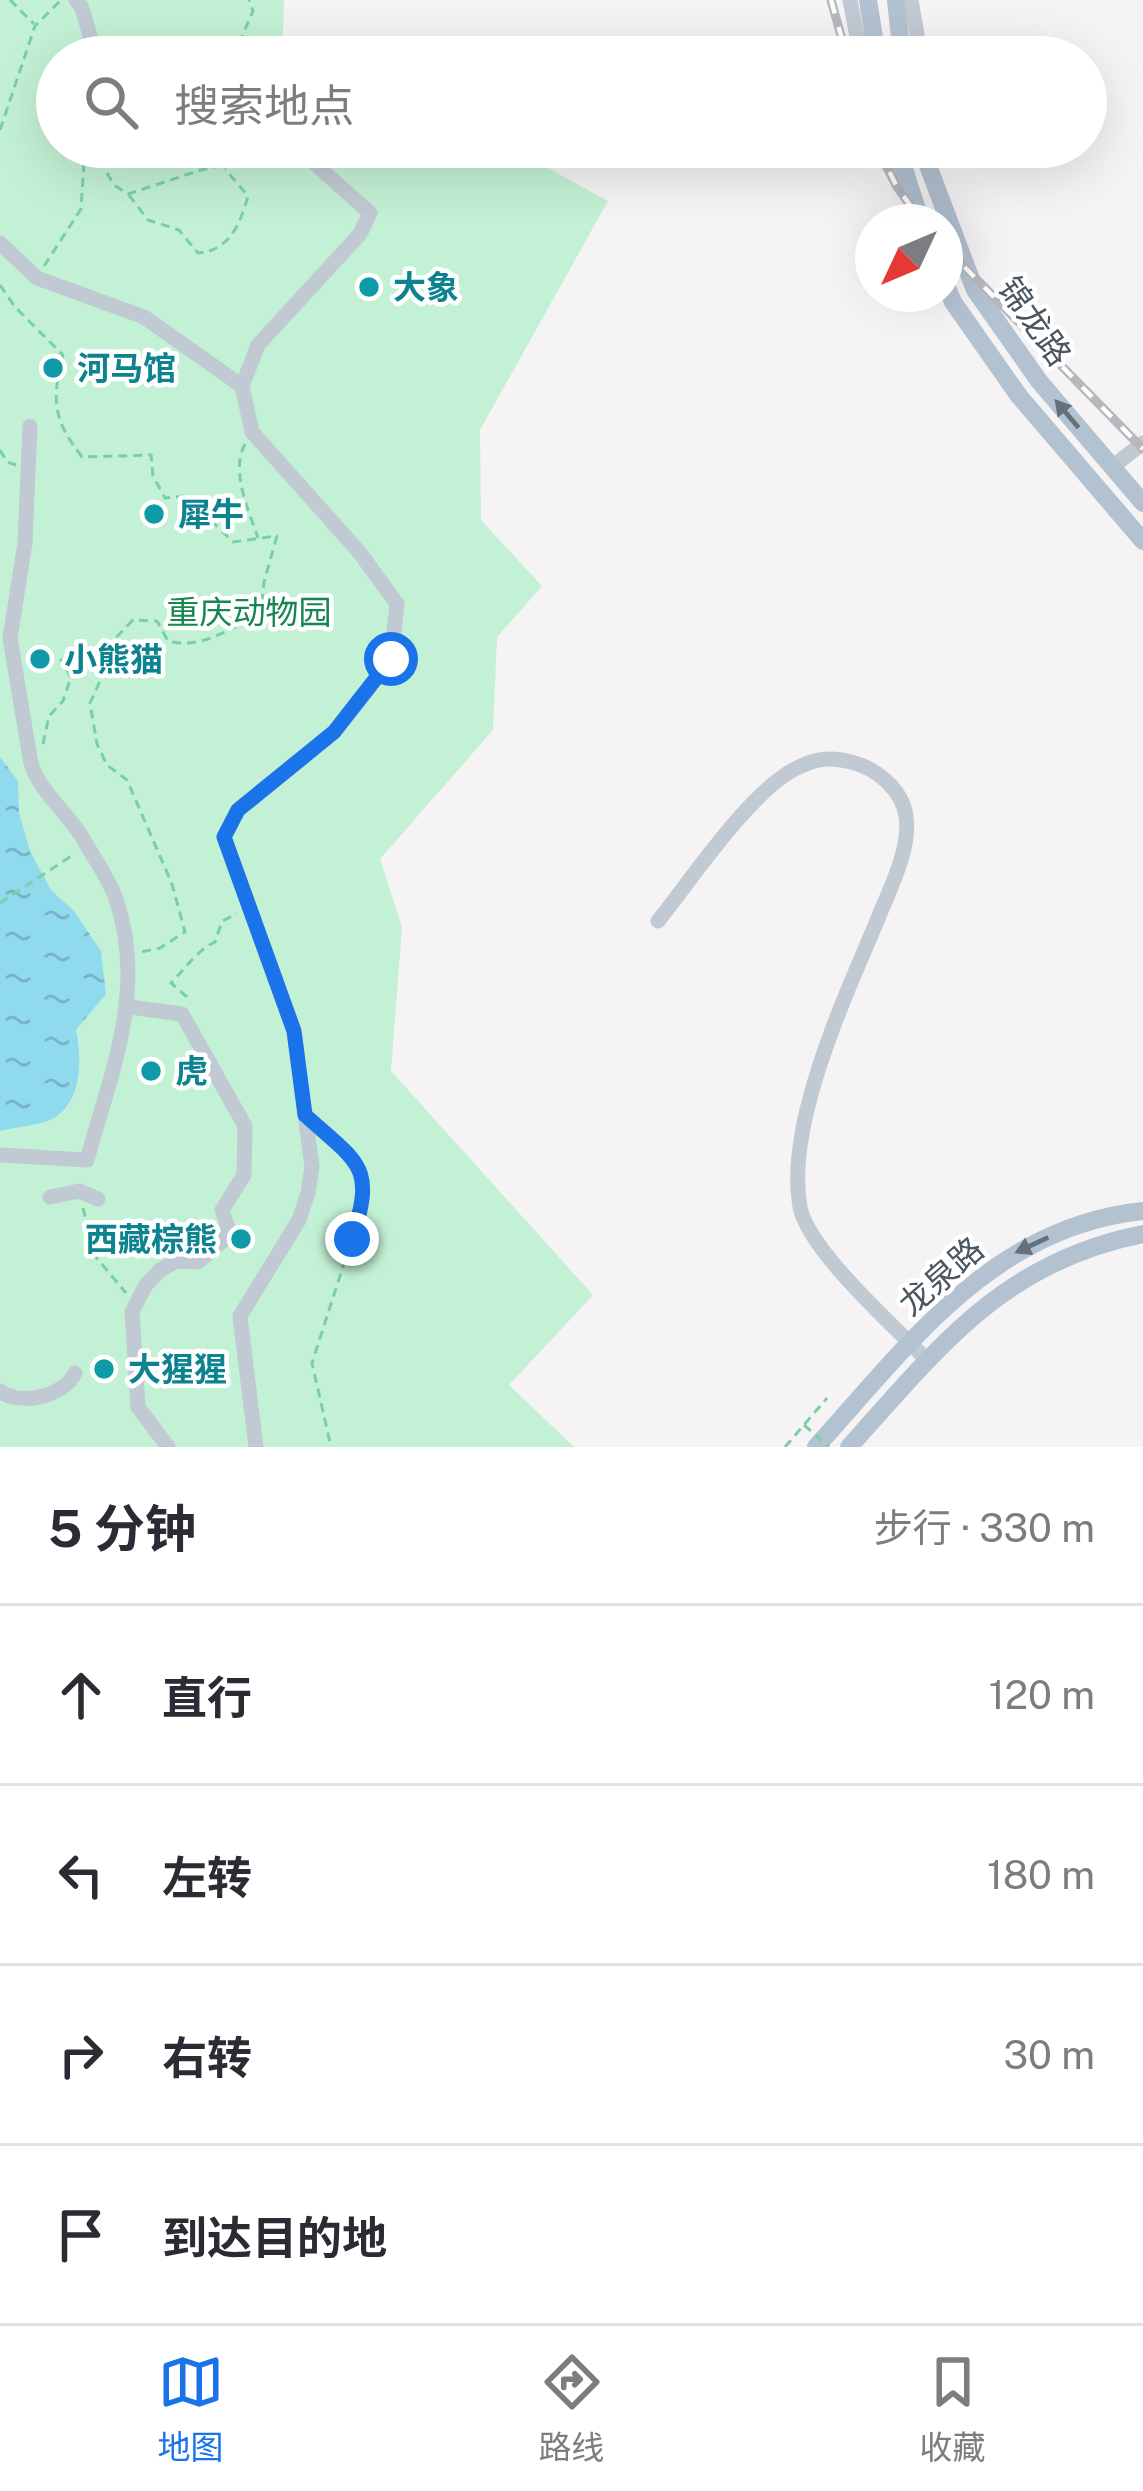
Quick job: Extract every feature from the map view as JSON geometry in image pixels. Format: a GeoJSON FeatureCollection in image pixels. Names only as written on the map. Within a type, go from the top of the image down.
{"type":"FeatureCollection","features":[{"type":"Feature","properties":{"kind":"main road"},"geometry":{"type":"LineString","coordinates":[[868,0],[874,36]]}},
{"type":"Feature","properties":{"kind":"main road"},"geometry":{"type":"LineString","coordinates":[[896,0],[900,36]]}},
{"type":"Feature","properties":{"kind":"main road"},"geometry":{"type":"LineString","coordinates":[[903,168],[914,204]]}},
{"type":"Feature","properties":{"kind":"main road","name":"锦龙路"},"geometry":{"type":"LineString","coordinates":[[928,168],[975,290],[1039,381],[1143,503]]}},
{"type":"Feature","properties":{"kind":"main road","name":"锦龙路"},"geometry":{"type":"LineString","coordinates":[[960,312],[1019,396],[1143,542]]}},
{"type":"Feature","properties":{"kind":"main road","name":"龙泉路"},"geometry":{"type":"LineString","coordinates":[[816,1447],[970,1282],[1024,1247],[1095,1219],[1143,1211]]}},
{"type":"Feature","properties":{"kind":"main road","name":"龙泉路"},"geometry":{"type":"LineString","coordinates":[[849,1447],[986,1302],[1036,1269],[1103,1242],[1143,1234]]}},
{"type":"Feature","properties":{"kind":"street"},"geometry":{"type":"LineString","coordinates":[[76,0],[90,36]]}},
{"type":"Feature","properties":{"kind":"street"},"geometry":{"type":"LineString","coordinates":[[850,0],[857,36]]}},
{"type":"Feature","properties":{"kind":"street"},"geometry":{"type":"LineString","coordinates":[[911,0],[917,36]]}},
{"type":"Feature","properties":{"kind":"street"},"geometry":{"type":"LineString","coordinates":[[256,1447],[240,1316],[299,1220],[312,1167],[294,1031],[224,837],[238,810],[334,732],[391,659],[397,604],[360,553],[252,432],[242,386],[258,345],[359,234],[370,213],[319,168]]}},
{"type":"Feature","properties":{"kind":"street"},"geometry":{"type":"LineString","coordinates":[[890,168],[911,204]]}},
{"type":"Feature","properties":{"kind":"street"},"geometry":{"type":"LineString","coordinates":[[934,168],[938,199]]}},
{"type":"Feature","properties":{"kind":"street"},"geometry":{"type":"LineString","coordinates":[[0,244],[37,278],[144,317],[242,386]]}},
{"type":"Feature","properties":{"kind":"street"},"geometry":{"type":"LineString","coordinates":[[0,1155],[87,1160],[129,1006],[128,955],[116,898],[76,825],[32,772],[10,638],[25,544],[30,426]]}},
{"type":"Feature","properties":{"kind":"street"},"geometry":{"type":"LineString","coordinates":[[1112,467],[1143,443]]}},
{"type":"Feature","properties":{"kind":"street"},"geometry":{"type":"LineString","coordinates":[[658,921],[766,791],[796,768],[829,757],[863,765],[890,782],[906,816],[900,864],[845,999],[803,1124],[798,1187],[803,1220],[812,1236],[927,1360]]}},
{"type":"Feature","properties":{"kind":"street"},"geometry":{"type":"LineString","coordinates":[[129,1006],[182,1014],[245,1126],[244,1175],[222,1210],[230,1234],[198,1262],[177,1261],[160,1270],[132,1312],[138,1407],[168,1447]]}},
{"type":"Feature","properties":{"kind":"street"},"geometry":{"type":"LineString","coordinates":[[50,1197],[79,1191],[98,1199]]}},
{"type":"Feature","properties":{"kind":"street"},"geometry":{"type":"LineString","coordinates":[[0,1391],[18,1400],[61,1390],[75,1373]]}},
{"type":"Feature","properties":{"kind":"path"},"geometry":{"type":"LineString","coordinates":[[10,0],[35,26]]}},
{"type":"Feature","properties":{"kind":"path"},"geometry":{"type":"LineString","coordinates":[[0,130],[35,26],[61,0]]}},
{"type":"Feature","properties":{"kind":"path"},"geometry":{"type":"LineString","coordinates":[[242,36],[253,11],[249,0]]}},
{"type":"Feature","properties":{"kind":"path"},"geometry":{"type":"LineString","coordinates":[[37,278],[82,209],[86,168]]}},
{"type":"Feature","properties":{"kind":"path"},"geometry":{"type":"LineString","coordinates":[[102,168],[148,220],[179,230],[198,253],[211,252],[239,228],[248,196],[224,168]]}},
{"type":"Feature","properties":{"kind":"path"},"geometry":{"type":"LineString","coordinates":[[128,194],[215,168]]}},
{"type":"Feature","properties":{"kind":"path"},"geometry":{"type":"LineString","coordinates":[[0,285],[63,355],[52,398],[68,439],[82,457],[151,455],[153,476],[166,498],[186,496],[233,542],[277,536],[260,612],[216,637],[186,646],[168,641],[157,621],[133,620],[83,666],[61,660],[71,677],[63,701],[49,716],[46,741],[30,758]]}},
{"type":"Feature","properties":{"kind":"path"},"geometry":{"type":"LineString","coordinates":[[252,432],[238,457],[245,502],[258,538]]}},
{"type":"Feature","properties":{"kind":"path"},"geometry":{"type":"LineString","coordinates":[[0,450],[8,462],[28,470]]}},
{"type":"Feature","properties":{"kind":"path"},"geometry":{"type":"LineString","coordinates":[[103,651],[104,672],[90,703],[97,744],[107,765],[127,781],[172,884],[185,932],[160,948],[128,955]]}},
{"type":"Feature","properties":{"kind":"path"},"geometry":{"type":"LineString","coordinates":[[0,903],[88,848]]}},
{"type":"Feature","properties":{"kind":"path"},"geometry":{"type":"LineString","coordinates":[[182,1014],[188,997],[171,983],[194,953],[215,942],[222,921],[250,908]]}},
{"type":"Feature","properties":{"kind":"path"},"geometry":{"type":"LineString","coordinates":[[305,1115],[364,1176],[365,1198],[311,1363],[331,1447]]}},
{"type":"Feature","properties":{"kind":"path"},"geometry":{"type":"LineString","coordinates":[[79,1191],[94,1256],[126,1292],[125,1308]]}},
{"type":"Feature","properties":{"kind":"path"},"geometry":{"type":"LineString","coordinates":[[785,1447],[827,1398]]}},
{"type":"Feature","properties":{"kind":"path"},"geometry":{"type":"LineString","coordinates":[[804,1425],[830,1447]]}},
{"type":"Feature","properties":{"kind":"green space","name":"重庆动物园"},"geometry":{"type":"Polygon","coordinates":[[[0,0],[284,0],[283,36],[36,36],[36,168],[548,168],[608,201],[480,430],[481,520],[542,586],[497,637],[493,730],[380,859],[402,927],[391,1071],[593,1295],[509,1385],[574,1447],[0,1447],[0,0]]]}},
{"type":"Feature","properties":{"kind":"water"},"geometry":{"type":"Polygon","coordinates":[[[0,757],[18,781],[19,813],[30,851],[51,890],[74,911],[101,951],[106,994],[76,1030],[78,1080],[69,1103],[50,1120],[0,1131],[0,757]]]}},
{"type":"Feature","properties":{"kind":"railway"},"geometry":{"type":"LineString","coordinates":[[831,0],[841,36]]}},
{"type":"Feature","properties":{"kind":"railway"},"geometry":{"type":"LineString","coordinates":[[888,168],[909,204]]}},
{"type":"Feature","properties":{"kind":"railway"},"geometry":{"type":"LineString","coordinates":[[963,265],[1143,449]]}},
{"type":"Feature","properties":{"kind":"place","name":"大象"},"geometry":{"type":"Point","coordinates":[369,287]}},
{"type":"Feature","properties":{"kind":"place","name":"河马馆"},"geometry":{"type":"Point","coordinates":[53,368]}},
{"type":"Feature","properties":{"kind":"place","name":"犀牛"},"geometry":{"type":"Point","coordinates":[154,514]}},
{"type":"Feature","properties":{"kind":"place","name":"小熊猫"},"geometry":{"type":"Point","coordinates":[40,659]}},
{"type":"Feature","properties":{"kind":"place","name":"虎"},"geometry":{"type":"Point","coordinates":[151,1071]}},
{"type":"Feature","properties":{"kind":"place","name":"西藏棕熊"},"geometry":{"type":"Point","coordinates":[241,1239]}},
{"type":"Feature","properties":{"kind":"place","name":"大猩猩"},"geometry":{"type":"Point","coordinates":[104,1369]}},
{"type":"Feature","properties":{"kind":"route"},"geometry":{"type":"LineString","coordinates":[[352,1239],[365,1198],[364,1176],[305,1115],[294,1031],[224,837],[238,810],[334,732],[391,659]]}}]}
